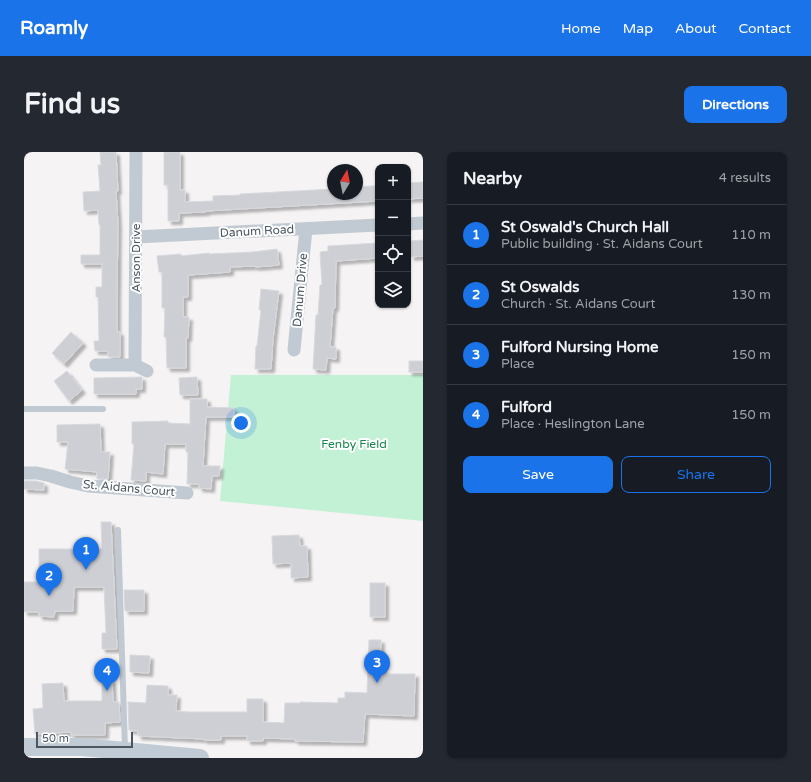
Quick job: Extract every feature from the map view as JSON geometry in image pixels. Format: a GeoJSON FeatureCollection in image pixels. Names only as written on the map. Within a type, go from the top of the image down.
{"type":"FeatureCollection","features":[{"type":"Feature","properties":{"kind":"street","name":"Anson Drive"},"geometry":{"type":"LineString","coordinates":[[96,365],[141,368],[136,237],[136,152]]}},
{"type":"Feature","properties":{"kind":"street"},"geometry":{"type":"LineString","coordinates":[[411,224],[423,223]]}},
{"type":"Feature","properties":{"kind":"street","name":"Danum Road"},"geometry":{"type":"LineString","coordinates":[[136,237],[375,225]]}},
{"type":"Feature","properties":{"kind":"street","name":"Danum Drive"},"geometry":{"type":"LineString","coordinates":[[294,350],[306,229]]}},
{"type":"Feature","properties":{"kind":"street","name":"St. Aidans Court"},"geometry":{"type":"LineString","coordinates":[[24,472],[51,476],[88,486],[187,493]]}},
{"type":"Feature","properties":{"kind":"street"},"geometry":{"type":"LineString","coordinates":[[24,747],[82,748],[200,758]]}},
{"type":"Feature","properties":{"kind":"lane"},"geometry":{"type":"LineString","coordinates":[[24,409],[103,409]]}},
{"type":"Feature","properties":{"kind":"lane"},"geometry":{"type":"LineString","coordinates":[[118,530],[125,752]]}},
{"type":"Feature","properties":{"kind":"green space","name":"Fenby Field"},"geometry":{"type":"Polygon","coordinates":[[[231,375],[423,375],[423,521],[220,501],[231,375]]]}},
{"type":"Feature","properties":{"kind":"building"},"geometry":{"type":"Polygon","coordinates":[[[100,152],[116,152],[118,191],[116,191],[118,224],[117,332],[120,332],[120,357],[108,357],[108,351],[95,351],[94,341],[99,341],[98,297],[96,297],[96,287],[102,287],[102,264],[81,264],[81,255],[100,255],[100,225],[98,210],[84,211],[83,192],[100,191],[98,165],[101,165],[100,152]]]}},
{"type":"Feature","properties":{"kind":"building"},"geometry":{"type":"Polygon","coordinates":[[[164,152],[180,152],[180,190],[185,190],[185,202],[213,201],[213,196],[327,189],[327,200],[363,200],[363,187],[371,186],[375,186],[375,201],[179,213],[179,221],[168,221],[168,185],[164,185],[164,152]]]}},
{"type":"Feature","properties":{"kind":"building"},"geometry":{"type":"Polygon","coordinates":[[[423,182],[423,198],[411,199],[411,183],[423,182]]]}},
{"type":"Feature","properties":{"kind":"building"},"geometry":{"type":"Polygon","coordinates":[[[423,240],[423,256],[411,257],[411,241],[423,240]]]}},
{"type":"Feature","properties":{"kind":"building"},"geometry":{"type":"Polygon","coordinates":[[[375,243],[375,258],[336,261],[335,308],[333,308],[330,347],[336,347],[336,359],[327,358],[326,370],[313,369],[316,315],[318,315],[320,285],[322,285],[320,252],[328,251],[328,246],[375,243]]]}},
{"type":"Feature","properties":{"kind":"building"},"geometry":{"type":"Polygon","coordinates":[[[277,249],[279,265],[230,267],[230,272],[188,275],[188,297],[183,297],[183,317],[189,317],[188,338],[186,338],[186,368],[167,368],[166,337],[164,337],[165,308],[162,308],[162,272],[159,272],[157,256],[253,252],[277,249]]]}},
{"type":"Feature","properties":{"kind":"building"},"geometry":{"type":"Polygon","coordinates":[[[261,289],[279,291],[271,369],[255,369],[256,346],[261,310],[259,310],[261,289]]]}},
{"type":"Feature","properties":{"kind":"building"},"geometry":{"type":"Polygon","coordinates":[[[71,332],[83,343],[64,364],[52,353],[71,332]]]}},
{"type":"Feature","properties":{"kind":"building"},"geometry":{"type":"Polygon","coordinates":[[[409,361],[423,361],[423,372],[409,372],[409,361]]]}},
{"type":"Feature","properties":{"kind":"building"},"geometry":{"type":"Polygon","coordinates":[[[67,371],[82,390],[69,401],[54,381],[67,371]]]}},
{"type":"Feature","properties":{"kind":"building"},"geometry":{"type":"Polygon","coordinates":[[[142,377],[142,389],[136,389],[136,394],[94,394],[94,378],[142,377]]]}},
{"type":"Feature","properties":{"kind":"building"},"geometry":{"type":"Polygon","coordinates":[[[197,377],[198,395],[180,395],[179,378],[197,377]]]}},
{"type":"Feature","properties":{"kind":"building"},"geometry":{"type":"Polygon","coordinates":[[[190,399],[207,399],[207,407],[234,408],[234,417],[206,417],[203,466],[220,466],[219,476],[212,476],[211,489],[199,488],[199,484],[187,484],[188,452],[186,452],[186,444],[165,444],[163,474],[146,472],[146,481],[131,480],[134,444],[132,444],[132,422],[168,421],[168,423],[190,424],[190,399]]]}},
{"type":"Feature","properties":{"kind":"building"},"geometry":{"type":"Polygon","coordinates":[[[100,424],[101,452],[110,452],[108,479],[97,479],[97,472],[65,469],[68,442],[57,442],[57,425],[100,424]]]}},
{"type":"Feature","properties":{"kind":"building"},"geometry":{"type":"Polygon","coordinates":[[[24,481],[44,483],[44,490],[24,489],[24,481]]]}},
{"type":"Feature","properties":{"kind":"building"},"geometry":{"type":"Polygon","coordinates":[[[101,522],[111,522],[117,649],[102,649],[102,633],[106,633],[104,587],[74,587],[73,611],[55,611],[54,617],[39,616],[39,612],[24,612],[24,582],[39,582],[39,549],[102,549],[101,522]]]}},
{"type":"Feature","properties":{"kind":"building"},"geometry":{"type":"Polygon","coordinates":[[[299,535],[300,546],[307,546],[308,577],[291,578],[291,563],[273,564],[272,536],[299,535]]]}},
{"type":"Feature","properties":{"kind":"building"},"geometry":{"type":"Polygon","coordinates":[[[370,583],[385,583],[385,617],[370,617],[370,583]]]}},
{"type":"Feature","properties":{"kind":"building"},"geometry":{"type":"Polygon","coordinates":[[[124,590],[144,590],[144,611],[125,611],[124,590]]]}},
{"type":"Feature","properties":{"kind":"building"},"geometry":{"type":"Polygon","coordinates":[[[369,640],[381,640],[380,671],[387,671],[387,674],[415,674],[414,716],[365,714],[363,742],[295,741],[295,739],[263,738],[263,741],[247,741],[247,736],[221,736],[221,740],[204,740],[138,736],[138,731],[129,730],[128,702],[146,703],[147,685],[168,686],[168,695],[177,695],[176,711],[247,712],[247,699],[263,699],[263,722],[284,723],[285,703],[338,703],[338,698],[345,698],[345,692],[367,693],[369,640]]]}},
{"type":"Feature","properties":{"kind":"building"},"geometry":{"type":"Polygon","coordinates":[[[130,655],[150,656],[149,673],[130,672],[130,655]]]}},
{"type":"Feature","properties":{"kind":"building"},"geometry":{"type":"Polygon","coordinates":[[[102,680],[112,680],[113,702],[119,702],[120,722],[105,723],[105,735],[71,735],[71,732],[35,734],[33,709],[43,708],[42,684],[63,683],[64,701],[102,701],[102,680]]]}},
{"type":"Feature","properties":{"kind":"place","name":"St Oswald's Church Hall"},"geometry":{"type":"Point","coordinates":[86,570]}},
{"type":"Feature","properties":{"kind":"place","name":"St Oswalds"},"geometry":{"type":"Point","coordinates":[49,596]}},
{"type":"Feature","properties":{"kind":"place","name":"Fulford Nursing Home"},"geometry":{"type":"Point","coordinates":[377,683]}},
{"type":"Feature","properties":{"kind":"place","name":"Fulford"},"geometry":{"type":"Point","coordinates":[107,691]}}]}
